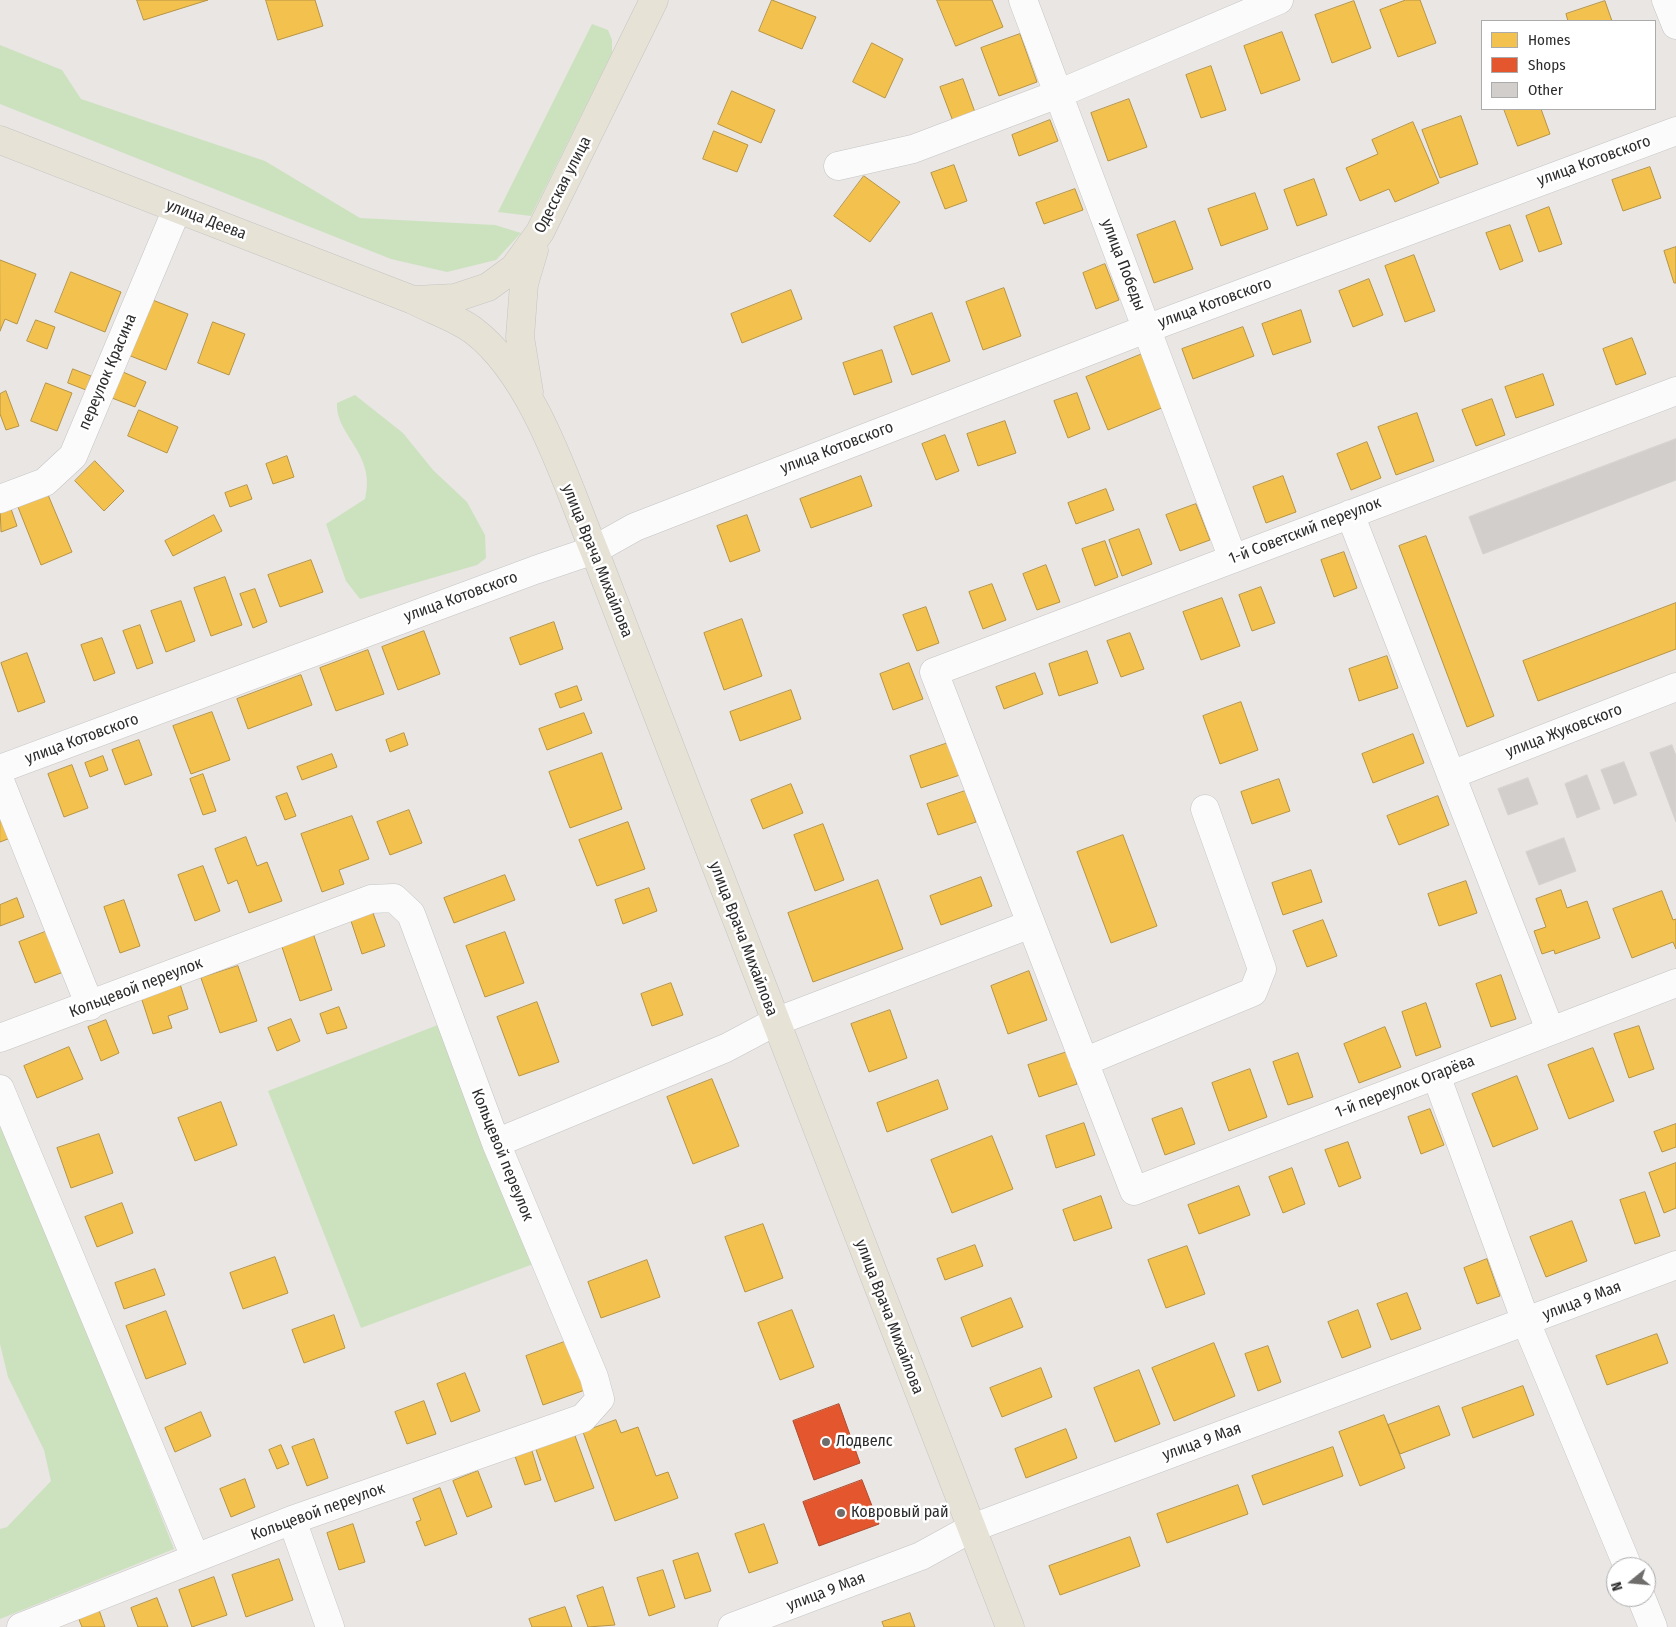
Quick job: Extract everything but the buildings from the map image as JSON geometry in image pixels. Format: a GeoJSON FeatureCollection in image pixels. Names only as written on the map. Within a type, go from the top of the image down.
{"type":"FeatureCollection","features":[{"type":"Feature","properties":{"kind":"main road","name":"Одесская улица"},"geometry":{"type":"LineString","coordinates":[[413,300],[455,298],[488,288],[514,268],[540,232],[654,0]]}},
{"type":"Feature","properties":{"kind":"main road","name":"улица Деева"},"geometry":{"type":"LineString","coordinates":[[0,140],[413,300]]}},
{"type":"Feature","properties":{"kind":"main road"},"geometry":{"type":"LineString","coordinates":[[530,398],[520,337],[524,284],[540,232]]}},
{"type":"Feature","properties":{"kind":"main road","name":"улица Врача Михайлова"},"geometry":{"type":"LineString","coordinates":[[413,300],[474,331],[501,357],[530,398],[594,550],[1010,1627]]}},
{"type":"Feature","properties":{"kind":"street","name":"улица Победы"},"geometry":{"type":"LineString","coordinates":[[1023,0],[1233,559]]}},
{"type":"Feature","properties":{"kind":"street"},"geometry":{"type":"LineString","coordinates":[[838,166],[913,149],[1058,94],[1279,0]]}},
{"type":"Feature","properties":{"kind":"street"},"geometry":{"type":"LineString","coordinates":[[1666,0],[1676,25]]}},
{"type":"Feature","properties":{"kind":"street","name":"улица Котовского"},"geometry":{"type":"LineString","coordinates":[[0,769],[535,570],[594,550],[635,527],[1146,329],[1676,131]]}},
{"type":"Feature","properties":{"kind":"street","name":"переулок Красина"},"geometry":{"type":"LineString","coordinates":[[0,499],[45,482],[73,456],[177,209]]}},
{"type":"Feature","properties":{"kind":"street","name":"1-й Советский переулок"},"geometry":{"type":"LineString","coordinates":[[1031,924],[934,672],[1676,391]]}},
{"type":"Feature","properties":{"kind":"street"},"geometry":{"type":"LineString","coordinates":[[1350,514],[1550,1030]]}},
{"type":"Feature","properties":{"kind":"street","name":"улица Жуковского"},"geometry":{"type":"LineString","coordinates":[[1451,775],[1676,687]]}},
{"type":"Feature","properties":{"kind":"street"},"geometry":{"type":"LineString","coordinates":[[0,781],[90,1006]]}},
{"type":"Feature","properties":{"kind":"street"},"geometry":{"type":"LineString","coordinates":[[496,1144],[726,1048],[775,1022],[1031,924],[1084,1062],[1253,992],[1262,969],[1205,809]]}},
{"type":"Feature","properties":{"kind":"street","name":"Кольцевой переулок"},"geometry":{"type":"LineString","coordinates":[[0,1038],[90,1006],[371,899],[394,898],[412,914],[496,1144],[594,1377],[600,1399],[583,1418],[292,1520],[21,1627]]}},
{"type":"Feature","properties":{"kind":"street","name":"1-й переулок Огарёва"},"geometry":{"type":"LineString","coordinates":[[1084,1062],[1134,1191],[1676,983]]}},
{"type":"Feature","properties":{"kind":"street"},"geometry":{"type":"LineString","coordinates":[[1436,1076],[1526,1322],[1624,1557]]}},
{"type":"Feature","properties":{"kind":"street"},"geometry":{"type":"LineString","coordinates":[[0,1089],[195,1557]]}},
{"type":"Feature","properties":{"kind":"street","name":"улица 9 Мая"},"geometry":{"type":"LineString","coordinates":[[732,1627],[921,1556],[972,1528],[1676,1265]]}},
{"type":"Feature","properties":{"kind":"street"},"geometry":{"type":"LineString","coordinates":[[292,1520],[330,1627]]}},
{"type":"Feature","properties":{"kind":"street"},"geometry":{"type":"LineString","coordinates":[[1644,1607],[1653,1627]]}},
{"type":"Feature","properties":{"kind":"green space"},"geometry":{"type":"Polygon","coordinates":[[[592,24],[608,30],[612,40],[612,53],[531,216],[498,212],[592,24]]]}},
{"type":"Feature","properties":{"kind":"green space"},"geometry":{"type":"Polygon","coordinates":[[[0,45],[62,70],[81,99],[265,161],[360,218],[495,225],[521,233],[496,260],[447,272],[391,259],[0,104],[0,45]]]}},
{"type":"Feature","properties":{"kind":"green space"},"geometry":{"type":"Polygon","coordinates":[[[355,395],[403,433],[433,470],[467,502],[485,535],[486,558],[477,565],[360,599],[346,581],[326,524],[365,499],[367,483],[361,457],[342,425],[338,414],[337,403],[355,395]]]}},
{"type":"Feature","properties":{"kind":"green space"},"geometry":{"type":"Polygon","coordinates":[[[448,1021],[536,1263],[361,1328],[268,1091],[448,1021]]]}},
{"type":"Feature","properties":{"kind":"green space"},"geometry":{"type":"Polygon","coordinates":[[[5,1122],[174,1549],[0,1619],[0,1529],[7,1527],[51,1481],[44,1450],[8,1377],[0,1344],[0,1126],[5,1122]]]}},
{"type":"Feature","properties":{"kind":"place","name":"Лодвелс"},"geometry":{"type":"Point","coordinates":[826,1442]}},
{"type":"Feature","properties":{"kind":"place","name":"Ковровый рай"},"geometry":{"type":"Point","coordinates":[841,1513]}}]}
